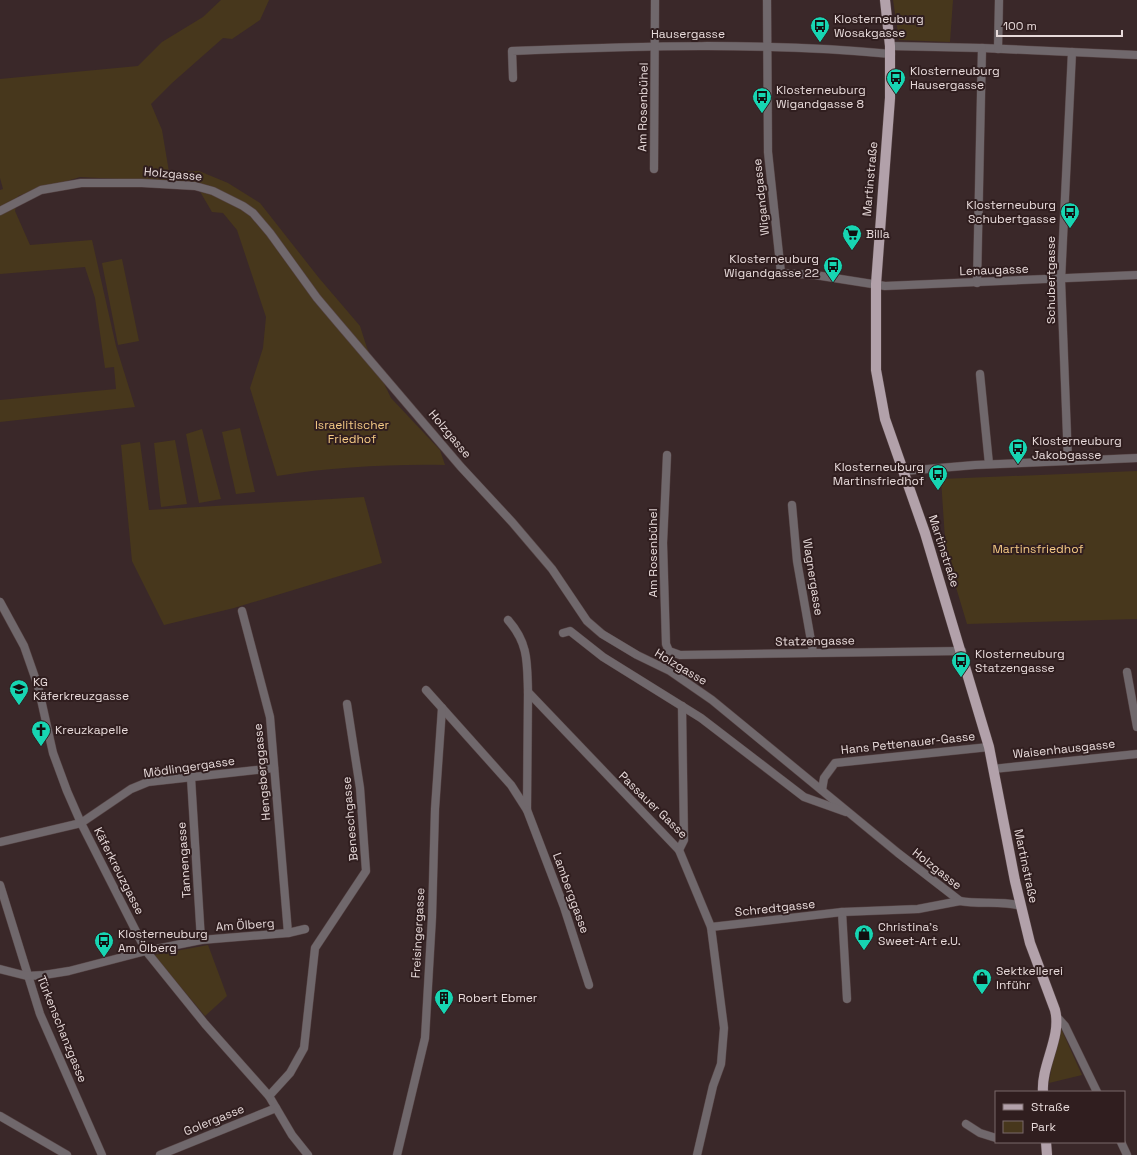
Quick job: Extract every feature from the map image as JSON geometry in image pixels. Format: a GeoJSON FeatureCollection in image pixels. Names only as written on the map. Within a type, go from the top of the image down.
{"type":"FeatureCollection","features":[{"type":"Feature","properties":{"kind":"main road","name":"Martinstraße"},"geometry":{"type":"LineString","coordinates":[[884,0],[890,50],[890,98],[876,284],[876,370],[885,419],[925,533],[962,651],[989,747],[1021,906],[1030,943],[1057,1018]]}},
{"type":"Feature","properties":{"kind":"main road"},"geometry":{"type":"LineString","coordinates":[[1043,1091],[1042,1087],[1057,1018]]}},
{"type":"Feature","properties":{"kind":"main road"},"geometry":{"type":"LineString","coordinates":[[1046,1143],[1047,1155]]}},
{"type":"Feature","properties":{"kind":"street","name":"Am Rosenbühel"},"geometry":{"type":"LineString","coordinates":[[654,169],[655,0]]}},
{"type":"Feature","properties":{"kind":"street"},"geometry":{"type":"LineString","coordinates":[[767,0],[767,47]]}},
{"type":"Feature","properties":{"kind":"street"},"geometry":{"type":"LineString","coordinates":[[998,49],[999,0]]}},
{"type":"Feature","properties":{"kind":"street","name":"Hausergasse"},"geometry":{"type":"LineString","coordinates":[[513,78],[512,51],[655,45],[890,50],[982,48],[1137,55]]}},
{"type":"Feature","properties":{"kind":"street","name":"Wigandgasse"},"geometry":{"type":"LineString","coordinates":[[767,47],[768,152],[780,273],[815,275],[876,284]]}},
{"type":"Feature","properties":{"kind":"street"},"geometry":{"type":"LineString","coordinates":[[977,283],[982,48]]}},
{"type":"Feature","properties":{"kind":"street","name":"Schubertgasse"},"geometry":{"type":"LineString","coordinates":[[1068,461],[1061,280],[1072,52]]}},
{"type":"Feature","properties":{"kind":"street","name":"Holzgasse"},"geometry":{"type":"LineString","coordinates":[[0,211],[41,190],[81,183],[142,183],[195,186],[214,191],[243,206],[252,213],[270,233],[317,298],[339,324],[461,467],[512,522],[552,569],[587,621],[602,634],[636,655],[670,671],[712,700],[960,902],[972,904],[1013,904],[1021,906]]}},
{"type":"Feature","properties":{"kind":"street","name":"Lenaugasse"},"geometry":{"type":"LineString","coordinates":[[876,284],[885,286],[977,283],[1137,275]]}},
{"type":"Feature","properties":{"kind":"street"},"geometry":{"type":"LineString","coordinates":[[980,374],[989,464]]}},
{"type":"Feature","properties":{"kind":"street","name":"Am Rosenbühel"},"geometry":{"type":"LineString","coordinates":[[667,455],[663,544],[666,644],[669,650]]}},
{"type":"Feature","properties":{"kind":"street"},"geometry":{"type":"LineString","coordinates":[[904,471],[989,464],[1137,458]]}},
{"type":"Feature","properties":{"kind":"street","name":"Wagnergasse"},"geometry":{"type":"LineString","coordinates":[[792,505],[797,561],[814,652]]}},
{"type":"Feature","properties":{"kind":"street","name":"Käferkreuzgasse"},"geometry":{"type":"LineString","coordinates":[[0,602],[24,646],[38,686],[53,753],[81,822],[146,951],[205,1024],[268,1096],[292,1135],[308,1155]]}},
{"type":"Feature","properties":{"kind":"street","name":"Hengsberggasse"},"geometry":{"type":"LineString","coordinates":[[242,611],[270,717],[288,934]]}},
{"type":"Feature","properties":{"kind":"street"},"geometry":{"type":"LineString","coordinates":[[508,620],[517,630],[526,652],[528,692],[527,810]]}},
{"type":"Feature","properties":{"kind":"street","name":"Holzgasse"},"geometry":{"type":"LineString","coordinates":[[563,633],[570,631],[603,657],[701,718],[804,797],[852,814]]}},
{"type":"Feature","properties":{"kind":"street","name":"Statzengasse"},"geometry":{"type":"LineString","coordinates":[[669,650],[680,655],[962,651]]}},
{"type":"Feature","properties":{"kind":"street"},"geometry":{"type":"LineString","coordinates":[[1127,672],[1137,728]]}},
{"type":"Feature","properties":{"kind":"street"},"geometry":{"type":"LineString","coordinates":[[426,690],[511,785],[527,810]]}},
{"type":"Feature","properties":{"kind":"street","name":"Passauer Gasse"},"geometry":{"type":"LineString","coordinates":[[528,692],[679,850],[684,840],[682,706]]}},
{"type":"Feature","properties":{"kind":"street","name":"Beneschgasse"},"geometry":{"type":"LineString","coordinates":[[268,1096],[290,1073],[304,1048],[308,1030],[315,948],[366,871],[360,788],[347,704]]}},
{"type":"Feature","properties":{"kind":"street","name":"Freisingergasse"},"geometry":{"type":"LineString","coordinates":[[397,1155],[425,1038],[442,708]]}},
{"type":"Feature","properties":{"kind":"street","name":"Hans Pettenauer-Gasse"},"geometry":{"type":"LineString","coordinates":[[822,790],[824,778],[835,763],[989,747]]}},
{"type":"Feature","properties":{"kind":"street","name":"Waisenhausgasse"},"geometry":{"type":"LineString","coordinates":[[993,769],[1137,754]]}},
{"type":"Feature","properties":{"kind":"street","name":"Mödlingergasse"},"geometry":{"type":"LineString","coordinates":[[0,842],[81,822],[131,789],[148,782],[274,768]]}},
{"type":"Feature","properties":{"kind":"street","name":"Tannengasse"},"geometry":{"type":"LineString","coordinates":[[191,778],[201,940]]}},
{"type":"Feature","properties":{"kind":"street","name":"Lamberggasse"},"geometry":{"type":"LineString","coordinates":[[527,810],[564,907],[589,984]]}},
{"type":"Feature","properties":{"kind":"street"},"geometry":{"type":"LineString","coordinates":[[679,850],[711,927],[724,1028],[724,1047],[697,1155]]}},
{"type":"Feature","properties":{"kind":"street","name":"Türkenschanzgasse"},"geometry":{"type":"LineString","coordinates":[[0,885],[40,1014],[102,1155]]}},
{"type":"Feature","properties":{"kind":"street","name":"Schredtgasse"},"geometry":{"type":"LineString","coordinates":[[711,927],[842,912],[918,909],[960,902]]}},
{"type":"Feature","properties":{"kind":"street"},"geometry":{"type":"LineString","coordinates":[[842,912],[846,999]]}},
{"type":"Feature","properties":{"kind":"street","name":"Am Ölberg"},"geometry":{"type":"LineString","coordinates":[[0,968],[27,976],[69,971],[146,951],[201,940],[288,934],[305,929]]}},
{"type":"Feature","properties":{"kind":"street","name":"Martinstraße"},"geometry":{"type":"LineString","coordinates":[[1057,1018],[1065,1026],[1097,1091]]}},
{"type":"Feature","properties":{"kind":"street","name":"Golergasse"},"geometry":{"type":"LineString","coordinates":[[160,1155],[276,1108]]}},
{"type":"Feature","properties":{"kind":"street"},"geometry":{"type":"LineString","coordinates":[[0,1116],[67,1155]]}},
{"type":"Feature","properties":{"kind":"street"},"geometry":{"type":"LineString","coordinates":[[966,1124],[980,1133],[995,1138]]}},
{"type":"Feature","properties":{"kind":"street"},"geometry":{"type":"LineString","coordinates":[[1121,1143],[1127,1155]]}},
{"type":"Feature","properties":{"kind":"green space","name":"Israelitischer Friedhof"},"geometry":{"type":"Polygon","coordinates":[[[221,0],[269,0],[260,20],[232,39],[223,38],[172,83],[151,104],[162,130],[169,172],[199,171],[228,183],[260,203],[319,278],[360,326],[367,348],[391,398],[440,450],[445,465],[361,467],[319,470],[277,476],[250,388],[263,348],[266,317],[237,230],[223,213],[212,212],[195,183],[80,177],[18,196],[15,211],[30,245],[92,240],[116,346],[135,407],[0,422],[0,400],[116,389],[114,367],[105,368],[95,298],[85,267],[0,274],[0,190],[3,189],[0,178],[0,79],[138,66],[162,42],[203,17],[221,0]]]}},
{"type":"Feature","properties":{"kind":"green space"},"geometry":{"type":"Polygon","coordinates":[[[893,0],[953,0],[950,42],[899,40],[893,0]]]}},
{"type":"Feature","properties":{"kind":"green space"},"geometry":{"type":"Polygon","coordinates":[[[122,259],[139,341],[118,345],[102,263],[122,259]]]}},
{"type":"Feature","properties":{"kind":"green space"},"geometry":{"type":"Polygon","coordinates":[[[240,428],[255,492],[236,494],[222,432],[240,428]]]}},
{"type":"Feature","properties":{"kind":"green space"},"geometry":{"type":"Polygon","coordinates":[[[202,429],[221,499],[199,503],[186,434],[202,429]]]}},
{"type":"Feature","properties":{"kind":"green space"},"geometry":{"type":"Polygon","coordinates":[[[175,440],[187,504],[161,507],[154,443],[175,440]]]}},
{"type":"Feature","properties":{"kind":"green space"},"geometry":{"type":"Polygon","coordinates":[[[140,442],[149,510],[364,497],[382,563],[234,608],[164,625],[132,561],[121,445],[140,442]]]}},
{"type":"Feature","properties":{"kind":"green space","name":"Martinsfriedhof"},"geometry":{"type":"Polygon","coordinates":[[[1137,471],[1137,619],[967,624],[946,554],[941,479],[1137,471]]]}},
{"type":"Feature","properties":{"kind":"green space"},"geometry":{"type":"Polygon","coordinates":[[[208,945],[227,996],[205,1016],[154,955],[208,945]]]}},
{"type":"Feature","properties":{"kind":"green space"},"geometry":{"type":"Polygon","coordinates":[[[1059,1024],[1082,1075],[1049,1083],[1059,1024]]]}},
{"type":"Feature","properties":{"kind":"place","name":"Klosterneuburg Wosakgasse"},"geometry":{"type":"Point","coordinates":[820,43]}},
{"type":"Feature","properties":{"kind":"place","name":"Klosterneuburg Hausergasse"},"geometry":{"type":"Point","coordinates":[896,95]}},
{"type":"Feature","properties":{"kind":"place","name":"Klosterneuburg Wigandgasse 8"},"geometry":{"type":"Point","coordinates":[762,114]}},
{"type":"Feature","properties":{"kind":"place","name":"Klosterneuburg Schubertgasse"},"geometry":{"type":"Point","coordinates":[1070,229]}},
{"type":"Feature","properties":{"kind":"place","name":"Billa"},"geometry":{"type":"Point","coordinates":[852,251]}},
{"type":"Feature","properties":{"kind":"place","name":"Klosterneuburg Wigandgasse 22"},"geometry":{"type":"Point","coordinates":[833,283]}},
{"type":"Feature","properties":{"kind":"place","name":"Klosterneuburg Jakobgasse"},"geometry":{"type":"Point","coordinates":[1018,465]}},
{"type":"Feature","properties":{"kind":"place","name":"Klosterneuburg Martinsfriedhof"},"geometry":{"type":"Point","coordinates":[938,491]}},
{"type":"Feature","properties":{"kind":"place","name":"Klosterneuburg Statzengasse"},"geometry":{"type":"Point","coordinates":[961,678]}},
{"type":"Feature","properties":{"kind":"place","name":"KG Käferkreuzgasse"},"geometry":{"type":"Point","coordinates":[19,706]}},
{"type":"Feature","properties":{"kind":"place","name":"Kreuzkapelle"},"geometry":{"type":"Point","coordinates":[41,747]}},
{"type":"Feature","properties":{"kind":"place","name":"Christina's Sweet-Art e.U."},"geometry":{"type":"Point","coordinates":[864,951]}},
{"type":"Feature","properties":{"kind":"place","name":"Klosterneuburg Am Ölberg"},"geometry":{"type":"Point","coordinates":[104,958]}},
{"type":"Feature","properties":{"kind":"place","name":"Sektkellerei Inführ"},"geometry":{"type":"Point","coordinates":[982,995]}},
{"type":"Feature","properties":{"kind":"place","name":"Robert Ebmer"},"geometry":{"type":"Point","coordinates":[444,1015]}}]}
